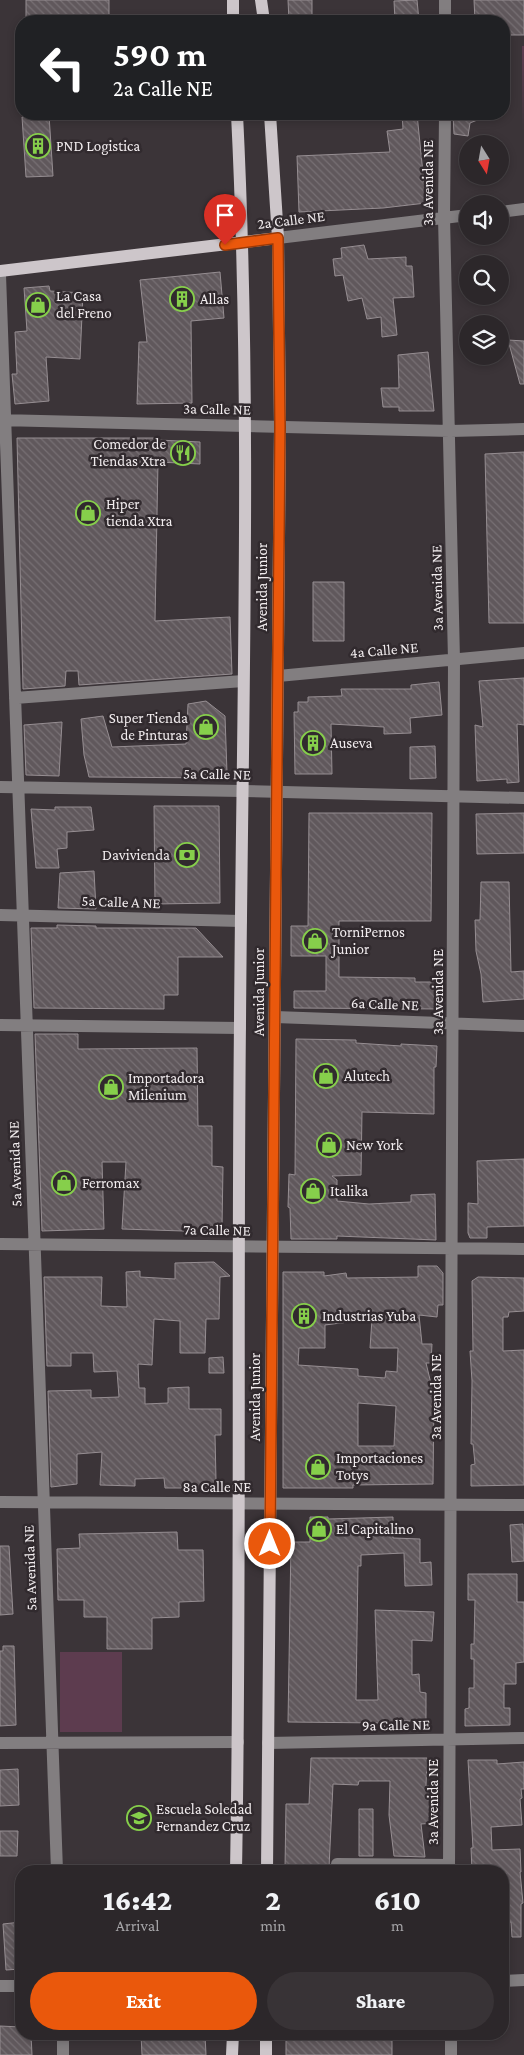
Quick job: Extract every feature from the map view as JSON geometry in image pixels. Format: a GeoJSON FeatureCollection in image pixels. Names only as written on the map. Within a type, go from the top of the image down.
{"type":"FeatureCollection","features":[{"type":"Feature","properties":{"kind":"main road"},"geometry":{"type":"LineString","coordinates":[[233,0],[233,15]]}},
{"type":"Feature","properties":{"kind":"main road"},"geometry":{"type":"LineString","coordinates":[[261,0],[263,15]]}},
{"type":"Feature","properties":{"kind":"main road","name":"Avenida Junior"},"geometry":{"type":"LineString","coordinates":[[236,1865],[244,426],[244,243],[237,120]]}},
{"type":"Feature","properties":{"kind":"main road","name":"Avenida Junior"},"geometry":{"type":"LineString","coordinates":[[268,1865],[280,427],[278,238],[270,120]]}},
{"type":"Feature","properties":{"kind":"main road","name":"2a Calle NE"},"geometry":{"type":"LineString","coordinates":[[0,273],[278,238]]}},
{"type":"Feature","properties":{"kind":"main road"},"geometry":{"type":"LineString","coordinates":[[232,2055],[233,2040]]}},
{"type":"Feature","properties":{"kind":"main road"},"geometry":{"type":"LineString","coordinates":[[266,2040],[266,2055]]}},
{"type":"Feature","properties":{"kind":"street"},"geometry":{"type":"LineString","coordinates":[[445,0],[445,15]]}},
{"type":"Feature","properties":{"kind":"street","name":"3a Avenida NE"},"geometry":{"type":"LineString","coordinates":[[445,120],[444,217],[454,660],[449,1865]]}},
{"type":"Feature","properties":{"kind":"street"},"geometry":{"type":"LineString","coordinates":[[509,211],[524,210]]}},
{"type":"Feature","properties":{"kind":"street","name":"2a Calle NE"},"geometry":{"type":"LineString","coordinates":[[278,238],[459,216]]}},
{"type":"Feature","properties":{"kind":"street","name":"5a Avenida NE"},"geometry":{"type":"LineString","coordinates":[[0,273],[5,583],[15,698],[57,1865]]}},
{"type":"Feature","properties":{"kind":"street","name":"3a Calle NE"},"geometry":{"type":"LineString","coordinates":[[3,420],[450,431],[524,429]]}},
{"type":"Feature","properties":{"kind":"street","name":"4a Calle NE"},"geometry":{"type":"LineString","coordinates":[[278,676],[524,653]]}},
{"type":"Feature","properties":{"kind":"street"},"geometry":{"type":"LineString","coordinates":[[15,698],[242,681]]}},
{"type":"Feature","properties":{"kind":"street","name":"5a Calle NE"},"geometry":{"type":"LineString","coordinates":[[0,787],[242,790],[524,798]]}},
{"type":"Feature","properties":{"kind":"street","name":"5a Calle A NE"},"geometry":{"type":"LineString","coordinates":[[0,915],[241,921]]}},
{"type":"Feature","properties":{"kind":"street","name":"6a Calle NE"},"geometry":{"type":"LineString","coordinates":[[275,1016],[524,1026]]}},
{"type":"Feature","properties":{"kind":"street"},"geometry":{"type":"LineString","coordinates":[[0,1025],[240,1028]]}},
{"type":"Feature","properties":{"kind":"street","name":"7a Calle NE"},"geometry":{"type":"LineString","coordinates":[[0,1244],[524,1249]]}},
{"type":"Feature","properties":{"kind":"street","name":"8a Calle NE"},"geometry":{"type":"LineString","coordinates":[[0,1502],[524,1505]]}},
{"type":"Feature","properties":{"kind":"street","name":"9a Calle NE"},"geometry":{"type":"LineString","coordinates":[[268,1743],[524,1738]]}},
{"type":"Feature","properties":{"kind":"street"},"geometry":{"type":"LineString","coordinates":[[0,1743],[238,1742]]}},
{"type":"Feature","properties":{"kind":"street"},"geometry":{"type":"LineString","coordinates":[[337,1864],[365,1865]]}},
{"type":"Feature","properties":{"kind":"street"},"geometry":{"type":"LineString","coordinates":[[509,1981],[524,1980]]}},
{"type":"Feature","properties":{"kind":"street"},"geometry":{"type":"LineString","coordinates":[[0,1986],[15,1986]]}},
{"type":"Feature","properties":{"kind":"street"},"geometry":{"type":"LineString","coordinates":[[62,2040],[63,2055]]}},
{"type":"Feature","properties":{"kind":"street"},"geometry":{"type":"LineString","coordinates":[[451,2040],[451,2055]]}},
{"type":"Feature","properties":{"kind":"green space"},"geometry":{"type":"Polygon","coordinates":[[[522,46],[524,46],[523,132],[522,46]]]}},
{"type":"Feature","properties":{"kind":"green space"},"geometry":{"type":"Polygon","coordinates":[[[60,1652],[122,1652],[122,1732],[60,1732],[60,1652]]]}},
{"type":"Feature","properties":{"kind":"building"},"geometry":{"type":"Polygon","coordinates":[[[26,0],[109,0],[109,15],[26,15],[26,0]]]}},
{"type":"Feature","properties":{"kind":"building"},"geometry":{"type":"Polygon","coordinates":[[[288,0],[312,0],[312,15],[289,15],[288,0]]]}},
{"type":"Feature","properties":{"kind":"building"},"geometry":{"type":"Polygon","coordinates":[[[417,0],[418,15],[395,15],[394,1],[417,0]]]}},
{"type":"Feature","properties":{"kind":"building"},"geometry":{"type":"Polygon","coordinates":[[[474,0],[524,0],[524,35],[510,35],[510,15],[475,15],[474,0]]]}},
{"type":"Feature","properties":{"kind":"building","name":"PND Logistica"},"geometry":{"type":"Polygon","coordinates":[[[22,120],[49,120],[53,176],[26,177],[22,120]]]}},
{"type":"Feature","properties":{"kind":"building"},"geometry":{"type":"Polygon","coordinates":[[[402,120],[418,120],[426,203],[383,208],[299,212],[297,156],[390,152],[387,131],[403,129],[402,120]]]}},
{"type":"Feature","properties":{"kind":"building"},"geometry":{"type":"Polygon","coordinates":[[[453,120],[477,120],[470,123],[468,135],[454,134],[453,120]]]}},
{"type":"Feature","properties":{"kind":"building"},"geometry":{"type":"Polygon","coordinates":[[[364,245],[368,259],[406,257],[406,266],[412,266],[414,297],[393,298],[397,335],[382,337],[381,317],[367,319],[362,298],[348,301],[343,275],[335,276],[333,259],[342,258],[341,248],[364,245]]]}},
{"type":"Feature","properties":{"kind":"building"},"geometry":{"type":"Polygon","coordinates":[[[220,272],[224,318],[191,321],[192,403],[137,404],[139,342],[147,342],[140,280],[220,272]]]}},
{"type":"Feature","properties":{"kind":"building"},"geometry":{"type":"Polygon","coordinates":[[[49,286],[50,291],[83,293],[80,359],[46,357],[49,401],[15,404],[12,374],[17,374],[15,332],[27,331],[24,288],[49,286]]]}},
{"type":"Feature","properties":{"kind":"building"},"geometry":{"type":"Polygon","coordinates":[[[509,340],[524,341],[524,384],[520,384],[509,340]]]}},
{"type":"Feature","properties":{"kind":"building"},"geometry":{"type":"Polygon","coordinates":[[[428,352],[434,411],[399,411],[399,407],[383,407],[381,388],[399,388],[398,355],[428,352]]]}},
{"type":"Feature","properties":{"kind":"building","name":"Hiper tienda Xtra"},"geometry":{"type":"Polygon","coordinates":[[[17,438],[158,438],[158,440],[200,442],[200,464],[158,462],[155,621],[230,617],[232,674],[79,685],[78,671],[66,671],[65,686],[23,689],[17,438]]]}},
{"type":"Feature","properties":{"kind":"building"},"geometry":{"type":"Polygon","coordinates":[[[524,452],[524,623],[489,623],[485,454],[524,452]]]}},
{"type":"Feature","properties":{"kind":"building"},"geometry":{"type":"Polygon","coordinates":[[[313,582],[344,582],[344,641],[313,641],[313,582]]]}},
{"type":"Feature","properties":{"kind":"building"},"geometry":{"type":"Polygon","coordinates":[[[524,678],[524,725],[517,724],[519,782],[507,783],[507,779],[477,781],[475,725],[483,727],[479,681],[524,678]]]}},
{"type":"Feature","properties":{"kind":"building"},"geometry":{"type":"Polygon","coordinates":[[[439,682],[442,715],[410,718],[411,733],[384,734],[384,727],[331,724],[332,774],[295,774],[294,712],[298,712],[298,702],[308,702],[308,697],[342,696],[341,689],[411,689],[411,685],[439,682]]]}},
{"type":"Feature","properties":{"kind":"building"},"geometry":{"type":"Polygon","coordinates":[[[206,701],[225,716],[227,773],[223,771],[223,778],[89,777],[84,755],[81,719],[103,716],[112,747],[186,744],[188,704],[206,701]]]}},
{"type":"Feature","properties":{"kind":"building"},"geometry":{"type":"Polygon","coordinates":[[[62,722],[59,776],[26,775],[24,725],[62,722]]]}},
{"type":"Feature","properties":{"kind":"building"},"geometry":{"type":"Polygon","coordinates":[[[435,746],[436,778],[410,779],[410,747],[435,746]]]}},
{"type":"Feature","properties":{"kind":"building","name":"Davivienda"},"geometry":{"type":"Polygon","coordinates":[[[154,806],[219,806],[220,903],[155,904],[154,806]]]}},
{"type":"Feature","properties":{"kind":"building"},"geometry":{"type":"Polygon","coordinates":[[[55,807],[91,807],[94,830],[67,832],[67,848],[57,849],[59,868],[36,868],[31,809],[55,810],[55,807]]]}},
{"type":"Feature","properties":{"kind":"building"},"geometry":{"type":"Polygon","coordinates":[[[309,813],[432,813],[431,921],[339,921],[339,977],[415,978],[415,982],[439,982],[439,1009],[294,1008],[294,991],[326,991],[326,956],[291,956],[291,926],[308,926],[309,813]]]}},
{"type":"Feature","properties":{"kind":"building"},"geometry":{"type":"Polygon","coordinates":[[[524,813],[524,853],[477,854],[476,814],[524,813]]]}},
{"type":"Feature","properties":{"kind":"building"},"geometry":{"type":"Polygon","coordinates":[[[94,871],[96,909],[58,908],[60,873],[94,871]]]}},
{"type":"Feature","properties":{"kind":"building"},"geometry":{"type":"Polygon","coordinates":[[[481,882],[509,882],[511,972],[524,971],[524,999],[483,1002],[481,974],[476,951],[475,920],[480,920],[481,882]]]}},
{"type":"Feature","properties":{"kind":"building"},"geometry":{"type":"Polygon","coordinates":[[[57,925],[96,926],[96,928],[196,928],[223,957],[178,957],[178,995],[164,995],[164,1009],[34,1008],[31,928],[57,928],[57,925]]]}},
{"type":"Feature","properties":{"kind":"building","name":"Importadora Milenium"},"geometry":{"type":"Polygon","coordinates":[[[35,1034],[78,1034],[78,1049],[197,1048],[198,1126],[212,1126],[212,1166],[223,1167],[222,1227],[214,1232],[122,1229],[126,1162],[102,1162],[104,1229],[42,1231],[35,1034]]]}},
{"type":"Feature","properties":{"kind":"building"},"geometry":{"type":"Polygon","coordinates":[[[296,1039],[356,1040],[356,1043],[437,1046],[436,1067],[434,1067],[434,1114],[362,1112],[361,1175],[332,1176],[337,1180],[337,1201],[369,1204],[411,1202],[411,1195],[435,1194],[436,1240],[337,1236],[337,1239],[291,1239],[290,1208],[288,1207],[289,1174],[295,1175],[296,1039]]]}},
{"type":"Feature","properties":{"kind":"building"},"geometry":{"type":"Polygon","coordinates":[[[524,1159],[524,1226],[487,1227],[487,1238],[470,1238],[468,1233],[468,1203],[478,1204],[477,1161],[524,1159]]]}},
{"type":"Feature","properties":{"kind":"building"},"geometry":{"type":"Polygon","coordinates":[[[214,1262],[230,1276],[220,1277],[219,1319],[206,1319],[205,1353],[180,1353],[180,1321],[154,1319],[152,1365],[138,1364],[139,1388],[145,1388],[145,1404],[168,1403],[168,1388],[189,1387],[189,1409],[221,1409],[221,1435],[215,1435],[216,1480],[207,1488],[165,1488],[164,1478],[135,1479],[135,1486],[100,1485],[102,1452],[77,1454],[77,1484],[51,1487],[48,1391],[91,1390],[91,1398],[119,1397],[117,1371],[94,1372],[93,1353],[71,1353],[71,1366],[47,1366],[44,1277],[102,1277],[101,1306],[127,1307],[126,1272],[140,1271],[140,1277],[175,1279],[175,1263],[214,1262]]]}},
{"type":"Feature","properties":{"kind":"building"},"geometry":{"type":"Polygon","coordinates":[[[418,1266],[437,1266],[443,1273],[443,1305],[438,1305],[437,1317],[419,1315],[422,1344],[432,1344],[431,1363],[426,1363],[434,1396],[433,1484],[353,1485],[353,1488],[283,1488],[283,1272],[324,1272],[324,1276],[346,1273],[347,1278],[418,1277],[418,1266]],[[372,1319],[325,1325],[325,1348],[299,1348],[298,1365],[358,1369],[358,1376],[385,1378],[386,1371],[397,1372],[398,1348],[370,1348],[372,1319]],[[358,1403],[358,1446],[394,1446],[396,1406],[358,1403]]]}},
{"type":"Feature","properties":{"kind":"building"},"geometry":{"type":"Polygon","coordinates":[[[478,1277],[524,1278],[524,1311],[509,1312],[508,1317],[503,1317],[503,1351],[524,1350],[524,1485],[471,1486],[471,1465],[475,1464],[473,1444],[471,1444],[472,1381],[470,1351],[473,1351],[472,1281],[478,1277]]]}},
{"type":"Feature","properties":{"kind":"building"},"geometry":{"type":"Polygon","coordinates":[[[223,1357],[224,1373],[209,1373],[209,1358],[223,1357]]]}},
{"type":"Feature","properties":{"kind":"building"},"geometry":{"type":"Polygon","coordinates":[[[310,1517],[328,1517],[328,1519],[393,1517],[393,1538],[420,1539],[420,1563],[431,1562],[432,1585],[405,1586],[404,1553],[361,1555],[361,1566],[358,1566],[356,1700],[378,1700],[375,1610],[434,1612],[432,1641],[412,1640],[412,1675],[419,1674],[420,1692],[426,1693],[426,1721],[403,1721],[403,1726],[379,1727],[379,1723],[288,1722],[291,1542],[310,1542],[310,1517]]]}},
{"type":"Feature","properties":{"kind":"building"},"geometry":{"type":"Polygon","coordinates":[[[523,1524],[524,1561],[512,1562],[510,1525],[523,1524]]]}},
{"type":"Feature","properties":{"kind":"building"},"geometry":{"type":"Polygon","coordinates":[[[177,1532],[178,1550],[203,1550],[204,1601],[179,1602],[179,1617],[152,1618],[152,1649],[107,1649],[107,1617],[84,1617],[84,1600],[58,1600],[57,1549],[80,1548],[79,1534],[177,1532]]]}},
{"type":"Feature","properties":{"kind":"building"},"geometry":{"type":"Polygon","coordinates":[[[0,1546],[9,1546],[13,1614],[0,1615],[0,1546]]]}},
{"type":"Feature","properties":{"kind":"building"},"geometry":{"type":"Polygon","coordinates":[[[468,1574],[517,1574],[517,1602],[524,1602],[524,1662],[516,1663],[516,1684],[504,1684],[504,1708],[510,1708],[510,1725],[465,1726],[465,1709],[469,1708],[469,1688],[474,1688],[474,1659],[471,1659],[471,1644],[474,1644],[475,1600],[468,1600],[468,1574]]]}},
{"type":"Feature","properties":{"kind":"building"},"geometry":{"type":"Polygon","coordinates":[[[3,1646],[14,1646],[16,1725],[0,1726],[0,1651],[3,1651],[3,1646]]]}},
{"type":"Feature","properties":{"kind":"building"},"geometry":{"type":"Polygon","coordinates":[[[311,1758],[427,1758],[426,1786],[432,1786],[431,1811],[434,1811],[435,1823],[421,1824],[425,1857],[394,1856],[389,1815],[390,1781],[359,1781],[358,1785],[333,1784],[329,1865],[285,1865],[286,1804],[309,1804],[311,1758]]]}},
{"type":"Feature","properties":{"kind":"building"},"geometry":{"type":"Polygon","coordinates":[[[468,1760],[497,1760],[497,1764],[524,1762],[524,1789],[521,1789],[522,1798],[520,1799],[522,1825],[491,1827],[492,1850],[520,1849],[523,1903],[521,1904],[521,1937],[512,1937],[511,1922],[509,1922],[509,1865],[472,1865],[471,1848],[473,1848],[468,1760]]]}},
{"type":"Feature","properties":{"kind":"building"},"geometry":{"type":"Polygon","coordinates":[[[18,1769],[19,1805],[0,1806],[0,1770],[18,1769]]]}},
{"type":"Feature","properties":{"kind":"building"},"geometry":{"type":"Polygon","coordinates":[[[359,1809],[373,1809],[373,1856],[359,1856],[359,1809]]]}},
{"type":"Feature","properties":{"kind":"building"},"geometry":{"type":"Polygon","coordinates":[[[0,1831],[18,1831],[17,1856],[0,1856],[0,1831]]]}},
{"type":"Feature","properties":{"kind":"building"},"geometry":{"type":"Polygon","coordinates":[[[15,1923],[15,1969],[6,1970],[3,1924],[15,1923]]]}},
{"type":"Feature","properties":{"kind":"building"},"geometry":{"type":"Polygon","coordinates":[[[0,2026],[15,2027],[15,2040],[31,2040],[32,2055],[0,2055],[0,2026]]]}},
{"type":"Feature","properties":{"kind":"building"},"geometry":{"type":"Polygon","coordinates":[[[141,2040],[205,2040],[206,2055],[142,2055],[141,2040]]]}},
{"type":"Feature","properties":{"kind":"building"},"geometry":{"type":"Polygon","coordinates":[[[286,2040],[392,2040],[392,2055],[286,2055],[286,2040]]]}},
{"type":"Feature","properties":{"kind":"place","name":"PND Logistica"},"geometry":{"type":"Point","coordinates":[38,146]}},
{"type":"Feature","properties":{"kind":"place","name":"Allas"},"geometry":{"type":"Point","coordinates":[182,299]}},
{"type":"Feature","properties":{"kind":"place","name":"La Casa del Freno"},"geometry":{"type":"Point","coordinates":[38,305]}},
{"type":"Feature","properties":{"kind":"place","name":"Comedor de Tiendas Xtra"},"geometry":{"type":"Point","coordinates":[183,453]}},
{"type":"Feature","properties":{"kind":"place","name":"Hiper tienda Xtra"},"geometry":{"type":"Point","coordinates":[88,513]}},
{"type":"Feature","properties":{"kind":"place","name":"Super Tienda de Pinturas"},"geometry":{"type":"Point","coordinates":[206,727]}},
{"type":"Feature","properties":{"kind":"place","name":"Auseva"},"geometry":{"type":"Point","coordinates":[313,743]}},
{"type":"Feature","properties":{"kind":"place","name":"Davivienda"},"geometry":{"type":"Point","coordinates":[187,855]}},
{"type":"Feature","properties":{"kind":"place","name":"TorniPernos Junior"},"geometry":{"type":"Point","coordinates":[315,941]}},
{"type":"Feature","properties":{"kind":"place","name":"Alutech"},"geometry":{"type":"Point","coordinates":[326,1076]}},
{"type":"Feature","properties":{"kind":"place","name":"Importadora Milenium"},"geometry":{"type":"Point","coordinates":[111,1087]}},
{"type":"Feature","properties":{"kind":"place","name":"New York"},"geometry":{"type":"Point","coordinates":[329,1145]}},
{"type":"Feature","properties":{"kind":"place","name":"Ferromax"},"geometry":{"type":"Point","coordinates":[64,1183]}},
{"type":"Feature","properties":{"kind":"place","name":"Italika"},"geometry":{"type":"Point","coordinates":[313,1191]}},
{"type":"Feature","properties":{"kind":"place","name":"Industrias Yuba"},"geometry":{"type":"Point","coordinates":[304,1316]}},
{"type":"Feature","properties":{"kind":"place","name":"Importaciones Totys"},"geometry":{"type":"Point","coordinates":[318,1467]}},
{"type":"Feature","properties":{"kind":"place","name":"El Capitalino"},"geometry":{"type":"Point","coordinates":[319,1529]}},
{"type":"Feature","properties":{"kind":"place","name":"Escuela Soledad Fernandez Cruz"},"geometry":{"type":"Point","coordinates":[139,1818]}},
{"type":"Feature","properties":{"kind":"route"},"geometry":{"type":"LineString","coordinates":[[225,245],[278,238],[280,427],[270,1544]]}}]}
